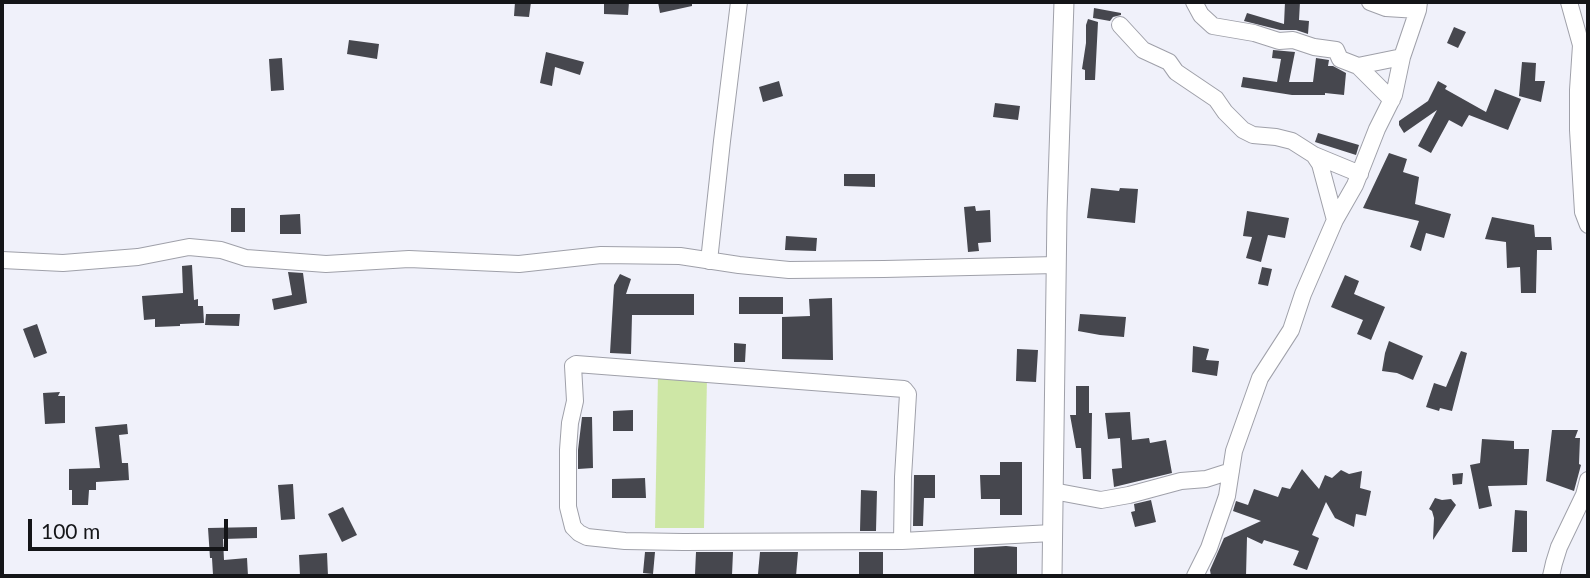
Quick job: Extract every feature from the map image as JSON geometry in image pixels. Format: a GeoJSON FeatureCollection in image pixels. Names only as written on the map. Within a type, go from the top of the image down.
{"type":"FeatureCollection","features":[{"type":"Feature","properties":{"kind":"main road"},"geometry":{"type":"LineString","coordinates":[[1052,576],[1059,103],[1064,2]]}},
{"type":"Feature","properties":{"kind":"street"},"geometry":{"type":"LineString","coordinates":[[709,261],[739,2]]}},
{"type":"Feature","properties":{"kind":"street"},"geometry":{"type":"LineString","coordinates":[[1194,2],[1201,15],[1213,26],[1336,50],[1340,59],[1358,66],[1392,100]]}},
{"type":"Feature","properties":{"kind":"street"},"geometry":{"type":"LineString","coordinates":[[1195,576],[1209,548],[1227,496],[1234,451],[1260,378],[1291,330],[1303,294],[1335,220],[1355,185],[1392,100],[1402,57],[1419,6],[1386,8],[1370,2]]}},
{"type":"Feature","properties":{"kind":"street"},"geometry":{"type":"LineString","coordinates":[[1569,2],[1581,45],[1578,130],[1583,212],[1588,225]]}},
{"type":"Feature","properties":{"kind":"street"},"geometry":{"type":"LineString","coordinates":[[1120,25],[1143,50],[1169,62],[1176,72],[1216,99],[1243,130],[1253,135],[1293,141],[1314,155],[1360,174]]}},
{"type":"Feature","properties":{"kind":"street"},"geometry":{"type":"LineString","coordinates":[[1358,66],[1402,57]]}},
{"type":"Feature","properties":{"kind":"street"},"geometry":{"type":"LineString","coordinates":[[1314,155],[1320,164],[1335,220]]}},
{"type":"Feature","properties":{"kind":"street"},"geometry":{"type":"LineString","coordinates":[[2,260],[63,263],[138,257],[190,247],[221,250],[246,258],[326,264],[409,259],[519,264],[601,255],[680,256],[789,270],[1056,265]]}},
{"type":"Feature","properties":{"kind":"street"},"geometry":{"type":"LineString","coordinates":[[902,541],[908,394],[904,389],[576,364],[573,366],[575,401],[568,450],[568,506],[573,527],[579,533],[596,539],[902,541],[1052,533]]}},
{"type":"Feature","properties":{"kind":"street"},"geometry":{"type":"LineString","coordinates":[[1053,491],[1101,500],[1181,481],[1206,479],[1231,471]]}},
{"type":"Feature","properties":{"kind":"street"},"geometry":{"type":"LineString","coordinates":[[1551,576],[1559,547],[1584,495],[1588,480]]}},
{"type":"Feature","properties":{"kind":"green space"},"geometry":{"type":"Polygon","coordinates":[[[658,375],[707,378],[704,528],[655,528],[658,375]]]}},
{"type":"Feature","properties":{"kind":"building"},"geometry":{"type":"Polygon","coordinates":[[[515,2],[531,2],[529,17],[514,16],[515,2]]]}},
{"type":"Feature","properties":{"kind":"building"},"geometry":{"type":"Polygon","coordinates":[[[604,2],[629,2],[628,15],[604,14],[604,2]]]}},
{"type":"Feature","properties":{"kind":"building"},"geometry":{"type":"Polygon","coordinates":[[[658,2],[692,2],[692,6],[660,13],[658,2]]]}},
{"type":"Feature","properties":{"kind":"building"},"geometry":{"type":"Polygon","coordinates":[[[1285,2],[1300,2],[1299,20],[1309,21],[1308,34],[1244,21],[1247,13],[1284,24],[1285,2]]]}},
{"type":"Feature","properties":{"kind":"building"},"geometry":{"type":"Polygon","coordinates":[[[1094,8],[1121,15],[1110,21],[1093,18],[1094,8]]]}},
{"type":"Feature","properties":{"kind":"building"},"geometry":{"type":"Polygon","coordinates":[[[1088,19],[1098,22],[1095,80],[1085,80],[1085,70],[1082,69],[1088,19]]]}},
{"type":"Feature","properties":{"kind":"building"},"geometry":{"type":"Polygon","coordinates":[[[1454,27],[1466,32],[1458,48],[1447,43],[1454,27]]]}},
{"type":"Feature","properties":{"kind":"building"},"geometry":{"type":"Polygon","coordinates":[[[349,40],[379,44],[377,59],[347,54],[349,40]]]}},
{"type":"Feature","properties":{"kind":"building"},"geometry":{"type":"Polygon","coordinates":[[[1273,50],[1295,52],[1289,82],[1313,82],[1316,58],[1329,60],[1328,66],[1346,73],[1344,95],[1292,95],[1241,87],[1243,77],[1277,82],[1281,59],[1272,58],[1273,50]]]}},
{"type":"Feature","properties":{"kind":"building"},"geometry":{"type":"Polygon","coordinates":[[[546,52],[584,62],[580,75],[555,67],[552,86],[540,83],[546,52]]]}},
{"type":"Feature","properties":{"kind":"building"},"geometry":{"type":"Polygon","coordinates":[[[282,58],[284,90],[271,91],[269,59],[282,58]]]}},
{"type":"Feature","properties":{"kind":"building"},"geometry":{"type":"Polygon","coordinates":[[[1522,62],[1536,63],[1535,81],[1545,81],[1541,102],[1519,96],[1522,62]]]}},
{"type":"Feature","properties":{"kind":"building"},"geometry":{"type":"Polygon","coordinates":[[[779,81],[783,96],[763,102],[759,87],[779,81]]]}},
{"type":"Feature","properties":{"kind":"building"},"geometry":{"type":"Polygon","coordinates":[[[1438,81],[1447,86],[1445,89],[1486,112],[1495,89],[1521,99],[1508,130],[1469,115],[1462,127],[1449,120],[1431,153],[1418,146],[1437,110],[1404,133],[1399,121],[1428,101],[1438,81]]]}},
{"type":"Feature","properties":{"kind":"building"},"geometry":{"type":"Polygon","coordinates":[[[995,103],[1020,106],[1018,120],[993,117],[995,103]]]}},
{"type":"Feature","properties":{"kind":"building"},"geometry":{"type":"Polygon","coordinates":[[[1318,133],[1359,145],[1356,155],[1315,142],[1318,133]]]}},
{"type":"Feature","properties":{"kind":"building"},"geometry":{"type":"Polygon","coordinates":[[[1389,153],[1407,159],[1403,172],[1419,177],[1415,204],[1451,214],[1444,238],[1426,233],[1421,251],[1410,247],[1419,221],[1363,208],[1389,153]]]}},
{"type":"Feature","properties":{"kind":"building"},"geometry":{"type":"Polygon","coordinates":[[[844,174],[875,174],[875,187],[844,186],[844,174]]]}},
{"type":"Feature","properties":{"kind":"building"},"geometry":{"type":"Polygon","coordinates":[[[1091,188],[1119,191],[1120,188],[1138,189],[1135,223],[1087,218],[1091,188]]]}},
{"type":"Feature","properties":{"kind":"building"},"geometry":{"type":"Polygon","coordinates":[[[975,206],[976,211],[990,210],[991,242],[978,243],[979,251],[968,252],[964,207],[975,206]]]}},
{"type":"Feature","properties":{"kind":"building"},"geometry":{"type":"Polygon","coordinates":[[[231,208],[245,208],[245,232],[231,232],[231,208]]]}},
{"type":"Feature","properties":{"kind":"building"},"geometry":{"type":"Polygon","coordinates":[[[1247,211],[1289,218],[1285,238],[1268,235],[1261,262],[1246,258],[1252,237],[1243,236],[1247,211]]]}},
{"type":"Feature","properties":{"kind":"building"},"geometry":{"type":"Polygon","coordinates":[[[300,214],[301,234],[280,234],[280,215],[300,214]]]}},
{"type":"Feature","properties":{"kind":"building"},"geometry":{"type":"Polygon","coordinates":[[[1492,217],[1534,225],[1535,237],[1551,237],[1552,250],[1537,250],[1536,293],[1521,293],[1520,267],[1507,268],[1506,242],[1485,239],[1492,217]]]}},
{"type":"Feature","properties":{"kind":"building"},"geometry":{"type":"Polygon","coordinates":[[[786,236],[817,238],[816,251],[785,250],[786,236]]]}},
{"type":"Feature","properties":{"kind":"building"},"geometry":{"type":"Polygon","coordinates":[[[192,265],[194,300],[198,299],[198,306],[203,306],[204,323],[155,327],[155,319],[144,320],[142,296],[183,293],[182,266],[192,265]]]}},
{"type":"Feature","properties":{"kind":"building"},"geometry":{"type":"Polygon","coordinates":[[[1262,267],[1272,269],[1268,286],[1258,284],[1262,267]]]}},
{"type":"Feature","properties":{"kind":"building"},"geometry":{"type":"Polygon","coordinates":[[[288,272],[303,273],[307,303],[274,310],[272,299],[292,295],[288,272]]]}},
{"type":"Feature","properties":{"kind":"building"},"geometry":{"type":"Polygon","coordinates":[[[620,274],[631,279],[626,294],[694,294],[694,315],[632,315],[631,354],[610,353],[614,285],[620,274]]]}},
{"type":"Feature","properties":{"kind":"building"},"geometry":{"type":"Polygon","coordinates":[[[1345,275],[1359,281],[1354,294],[1385,307],[1371,340],[1357,334],[1363,320],[1331,307],[1345,275]]]}},
{"type":"Feature","properties":{"kind":"building"},"geometry":{"type":"Polygon","coordinates":[[[739,297],[783,297],[783,314],[739,314],[739,297]]]}},
{"type":"Feature","properties":{"kind":"building"},"geometry":{"type":"Polygon","coordinates":[[[832,298],[833,360],[782,359],[782,317],[810,316],[809,299],[832,298]]]}},
{"type":"Feature","properties":{"kind":"building"},"geometry":{"type":"Polygon","coordinates":[[[206,314],[240,314],[239,326],[205,325],[206,314]]]}},
{"type":"Feature","properties":{"kind":"building"},"geometry":{"type":"Polygon","coordinates":[[[1080,314],[1126,317],[1124,337],[1078,331],[1080,314]]]}},
{"type":"Feature","properties":{"kind":"building"},"geometry":{"type":"Polygon","coordinates":[[[37,324],[47,353],[34,358],[23,329],[37,324]]]}},
{"type":"Feature","properties":{"kind":"building"},"geometry":{"type":"Polygon","coordinates":[[[1389,341],[1423,356],[1413,380],[1397,373],[1382,371],[1389,341]]]}},
{"type":"Feature","properties":{"kind":"building"},"geometry":{"type":"Polygon","coordinates":[[[734,343],[746,344],[745,362],[734,362],[734,343]]]}},
{"type":"Feature","properties":{"kind":"building"},"geometry":{"type":"Polygon","coordinates":[[[1193,346],[1209,349],[1206,360],[1219,361],[1217,376],[1192,372],[1193,346]]]}},
{"type":"Feature","properties":{"kind":"building"},"geometry":{"type":"Polygon","coordinates":[[[1017,349],[1038,350],[1036,382],[1016,381],[1017,349]]]}},
{"type":"Feature","properties":{"kind":"building"},"geometry":{"type":"Polygon","coordinates":[[[1461,351],[1467,353],[1452,411],[1426,407],[1434,383],[1446,387],[1461,351]]]}},
{"type":"Feature","properties":{"kind":"building"},"geometry":{"type":"Polygon","coordinates":[[[1076,386],[1089,386],[1089,413],[1092,413],[1091,479],[1083,479],[1081,448],[1076,448],[1070,415],[1076,415],[1076,386]]]}},
{"type":"Feature","properties":{"kind":"building"},"geometry":{"type":"Polygon","coordinates":[[[60,392],[58,396],[65,396],[65,423],[45,424],[43,393],[60,392]]]}},
{"type":"Feature","properties":{"kind":"building"},"geometry":{"type":"Polygon","coordinates":[[[633,410],[633,431],[613,431],[613,411],[633,410]]]}},
{"type":"Feature","properties":{"kind":"building"},"geometry":{"type":"Polygon","coordinates":[[[1130,412],[1132,440],[1149,438],[1150,443],[1166,440],[1172,473],[1114,487],[1112,469],[1122,468],[1120,438],[1108,439],[1105,413],[1130,412]]]}},
{"type":"Feature","properties":{"kind":"building"},"geometry":{"type":"Polygon","coordinates":[[[582,417],[592,417],[593,468],[578,469],[582,417]]]}},
{"type":"Feature","properties":{"kind":"building"},"geometry":{"type":"Polygon","coordinates":[[[127,424],[128,434],[119,435],[122,463],[128,463],[129,480],[96,482],[96,490],[89,490],[88,505],[72,505],[69,469],[100,468],[95,427],[127,424]]]}},
{"type":"Feature","properties":{"kind":"building"},"geometry":{"type":"Polygon","coordinates":[[[1552,430],[1578,430],[1575,438],[1580,438],[1581,465],[1574,491],[1546,481],[1552,430]]]}},
{"type":"Feature","properties":{"kind":"building"},"geometry":{"type":"Polygon","coordinates":[[[1482,439],[1514,441],[1514,449],[1529,449],[1527,485],[1488,486],[1492,506],[1479,509],[1470,465],[1480,463],[1482,439]]]}},
{"type":"Feature","properties":{"kind":"building"},"geometry":{"type":"Polygon","coordinates":[[[1000,462],[1022,462],[1022,515],[1000,515],[1000,499],[981,499],[980,475],[1000,475],[1000,462]]]}},
{"type":"Feature","properties":{"kind":"building"},"geometry":{"type":"Polygon","coordinates":[[[1302,469],[1319,489],[1325,475],[1332,478],[1341,470],[1349,474],[1362,471],[1360,488],[1371,491],[1366,516],[1356,514],[1354,527],[1335,518],[1326,502],[1312,535],[1319,538],[1307,570],[1293,565],[1299,551],[1264,540],[1262,544],[1247,537],[1246,576],[1211,576],[1210,570],[1224,538],[1261,521],[1233,511],[1236,501],[1248,505],[1254,489],[1278,497],[1282,487],[1290,489],[1302,469]]]}},
{"type":"Feature","properties":{"kind":"building"},"geometry":{"type":"Polygon","coordinates":[[[1463,473],[1462,484],[1453,485],[1452,474],[1463,473]]]}},
{"type":"Feature","properties":{"kind":"building"},"geometry":{"type":"Polygon","coordinates":[[[914,475],[935,475],[935,498],[924,498],[923,526],[913,526],[914,475]]]}},
{"type":"Feature","properties":{"kind":"building"},"geometry":{"type":"Polygon","coordinates":[[[645,478],[646,498],[612,498],[612,479],[645,478]]]}},
{"type":"Feature","properties":{"kind":"building"},"geometry":{"type":"Polygon","coordinates":[[[293,484],[295,519],[281,520],[278,485],[293,484]]]}},
{"type":"Feature","properties":{"kind":"building"},"geometry":{"type":"Polygon","coordinates":[[[861,490],[877,491],[876,531],[860,531],[861,490]]]}},
{"type":"Feature","properties":{"kind":"building"},"geometry":{"type":"Polygon","coordinates":[[[1435,498],[1451,499],[1456,505],[1433,540],[1434,518],[1429,509],[1435,498]]]}},
{"type":"Feature","properties":{"kind":"building"},"geometry":{"type":"Polygon","coordinates":[[[1151,500],[1156,522],[1135,527],[1131,512],[1135,511],[1134,504],[1151,500]]]}},
{"type":"Feature","properties":{"kind":"building"},"geometry":{"type":"Polygon","coordinates":[[[343,507],[357,535],[342,542],[328,514],[343,507]]]}},
{"type":"Feature","properties":{"kind":"building"},"geometry":{"type":"Polygon","coordinates":[[[1515,510],[1527,511],[1527,552],[1512,552],[1515,510]]]}},
{"type":"Feature","properties":{"kind":"building"},"geometry":{"type":"Polygon","coordinates":[[[257,527],[257,538],[223,539],[224,560],[247,558],[248,576],[213,575],[208,528],[257,527]]]}},
{"type":"Feature","properties":{"kind":"building"},"geometry":{"type":"Polygon","coordinates":[[[1017,547],[1017,576],[974,576],[974,548],[1017,547]]]}},
{"type":"Feature","properties":{"kind":"building"},"geometry":{"type":"Polygon","coordinates":[[[645,552],[655,552],[653,574],[643,573],[645,552]]]}},
{"type":"Feature","properties":{"kind":"building"},"geometry":{"type":"Polygon","coordinates":[[[696,552],[733,552],[732,575],[695,574],[696,552]]]}},
{"type":"Feature","properties":{"kind":"building"},"geometry":{"type":"Polygon","coordinates":[[[760,552],[798,552],[796,576],[758,574],[760,552]]]}},
{"type":"Feature","properties":{"kind":"building"},"geometry":{"type":"Polygon","coordinates":[[[859,552],[883,552],[883,576],[859,576],[859,552]]]}},
{"type":"Feature","properties":{"kind":"building"},"geometry":{"type":"Polygon","coordinates":[[[327,553],[328,576],[300,576],[299,555],[327,553]]]}}]}
